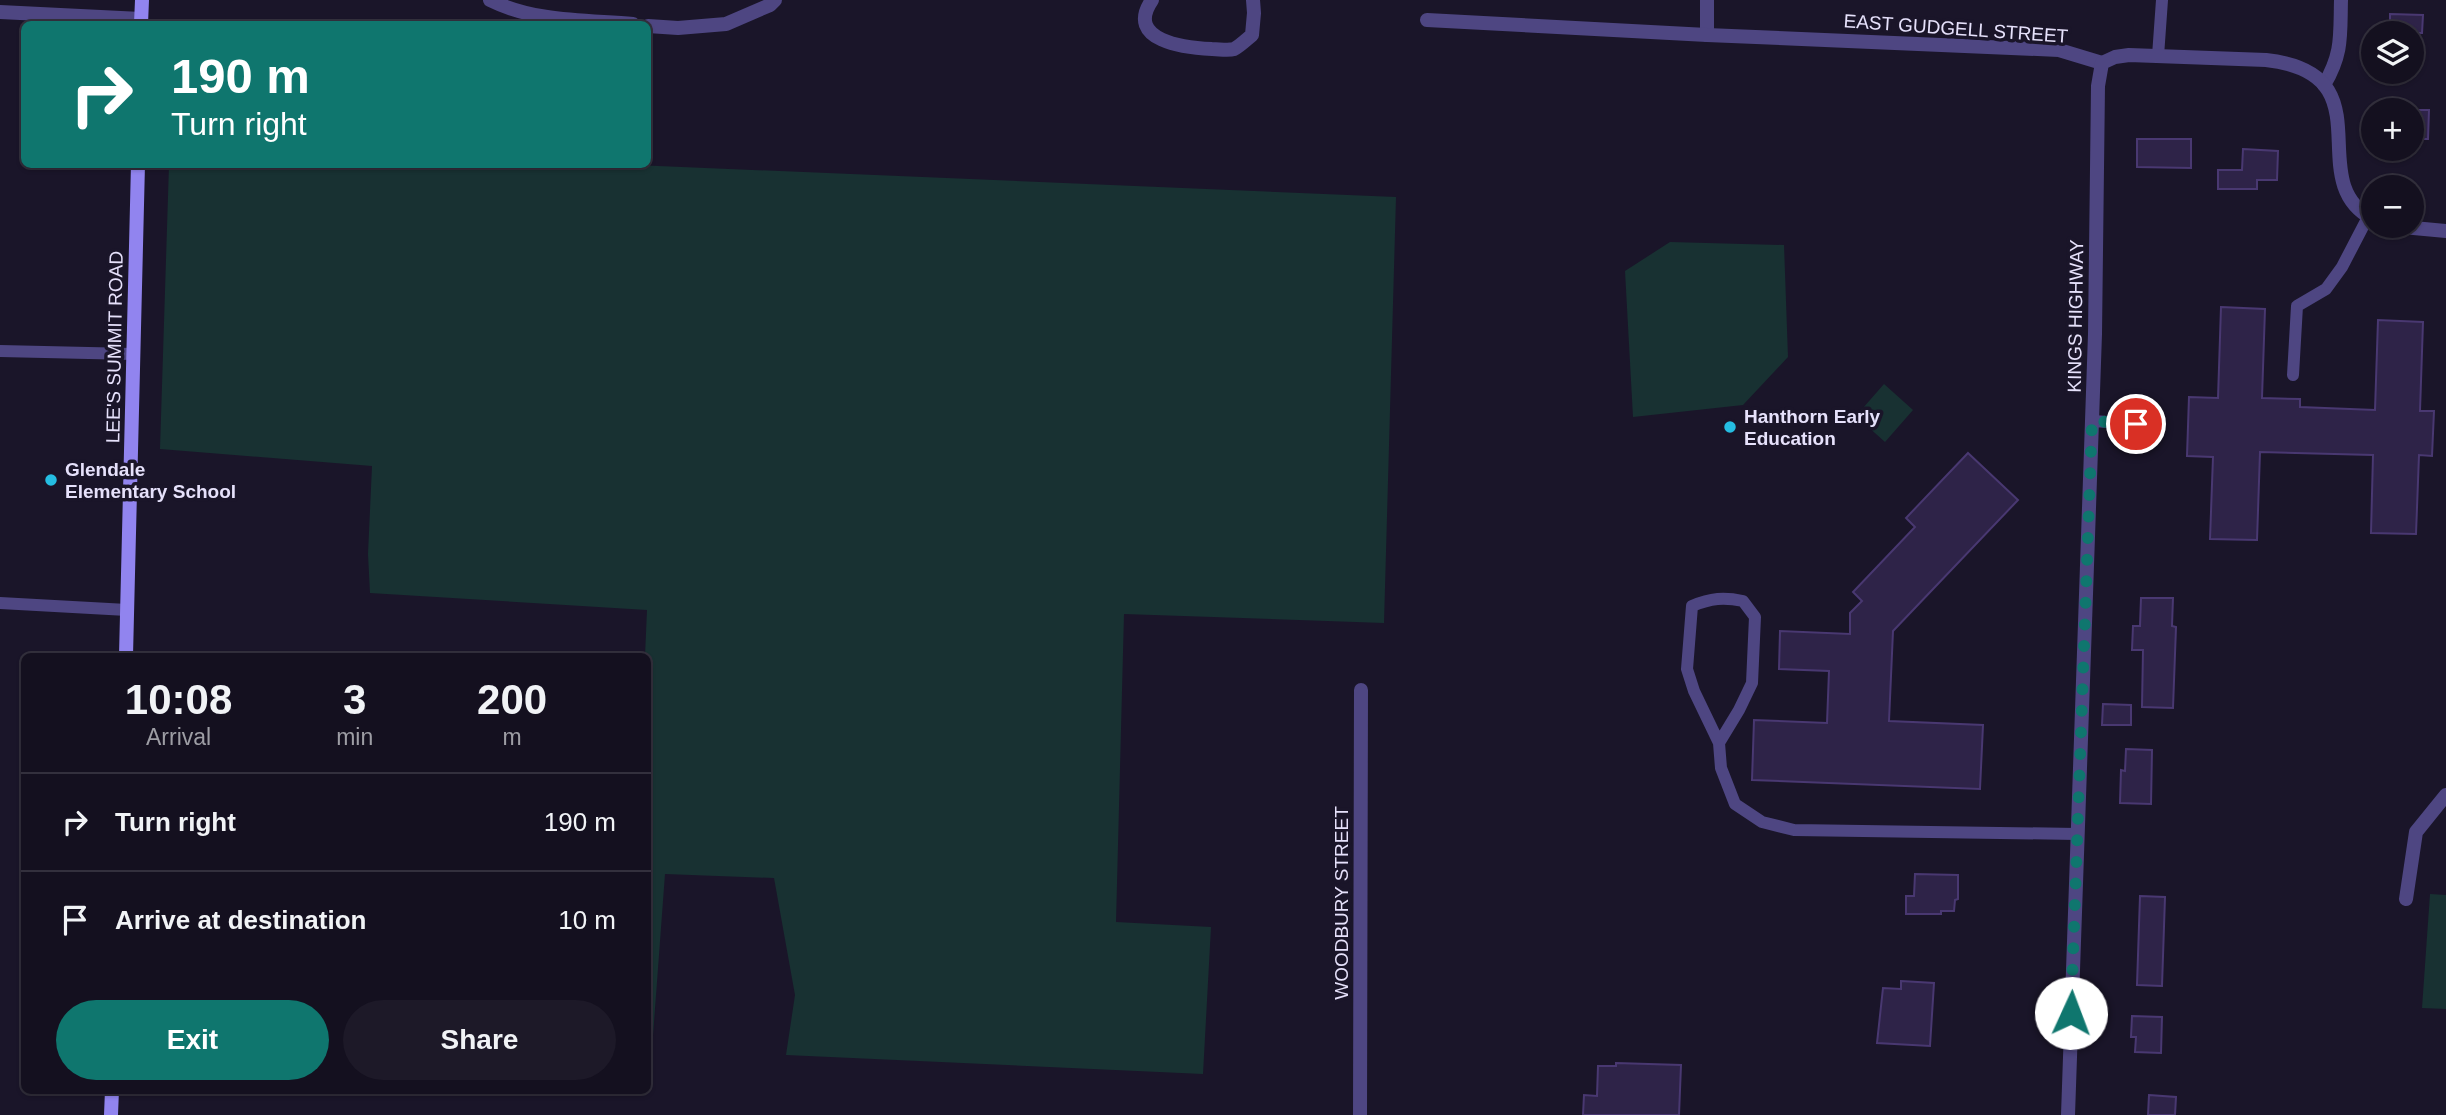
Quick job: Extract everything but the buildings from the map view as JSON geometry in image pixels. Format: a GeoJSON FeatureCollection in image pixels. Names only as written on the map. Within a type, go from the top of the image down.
{"type":"FeatureCollection","features":[{"type":"Feature","properties":{"kind":"main road"},"geometry":{"type":"LineString","coordinates":[[141,21],[142,0]]}},
{"type":"Feature","properties":{"kind":"main road","name":"LEE'S SUMMIT ROAD"},"geometry":{"type":"LineString","coordinates":[[126,653],[138,168]]}},
{"type":"Feature","properties":{"kind":"main road"},"geometry":{"type":"LineString","coordinates":[[111,1094],[111,1115]]}},
{"type":"Feature","properties":{"kind":"street"},"geometry":{"type":"LineString","coordinates":[[490,0],[541,17],[594,21]]}},
{"type":"Feature","properties":{"kind":"street"},"geometry":{"type":"LineString","coordinates":[[1152,0],[1145,20],[1156,38],[1194,48],[1233,50],[1252,35],[1253,0]]}},
{"type":"Feature","properties":{"kind":"street"},"geometry":{"type":"LineString","coordinates":[[1707,0],[1707,35]]}},
{"type":"Feature","properties":{"kind":"street"},"geometry":{"type":"LineString","coordinates":[[2341,0],[2340,47],[2336,66],[2325,85],[2336,105],[2340,169],[2345,188],[2352,201],[2361,209]]}},
{"type":"Feature","properties":{"kind":"street"},"geometry":{"type":"LineString","coordinates":[[651,26],[678,28],[726,24],[772,2]]}},
{"type":"Feature","properties":{"kind":"street"},"geometry":{"type":"LineString","coordinates":[[0,12],[127,21]]}},
{"type":"Feature","properties":{"kind":"street","name":"EAST GUDGELL STREET"},"geometry":{"type":"LineString","coordinates":[[1427,20],[2059,50],[2102,63],[2129,55],[2281,62],[2310,73],[2325,85]]}},
{"type":"Feature","properties":{"kind":"street","name":"KINGS HIGHWAY"},"geometry":{"type":"LineString","coordinates":[[2068,1115],[2092,421],[2098,86],[2102,63]]}},
{"type":"Feature","properties":{"kind":"street"},"geometry":{"type":"LineString","coordinates":[[2424,230],[2446,232]]}},
{"type":"Feature","properties":{"kind":"street","name":"WOODBURY STREET"},"geometry":{"type":"LineString","coordinates":[[1360,1115],[1361,690]]}},
{"type":"Feature","properties":{"kind":"street"},"geometry":{"type":"LineString","coordinates":[[2406,899],[2416,832],[2446,795]]}},
{"type":"Feature","properties":{"kind":"lane"},"geometry":{"type":"LineString","coordinates":[[2158,56],[2162,0]]}},
{"type":"Feature","properties":{"kind":"lane"},"geometry":{"type":"LineString","coordinates":[[2293,375],[2297,306],[2326,289],[2361,235]]}},
{"type":"Feature","properties":{"kind":"lane"},"geometry":{"type":"LineString","coordinates":[[0,351],[133,354]]}},
{"type":"Feature","properties":{"kind":"lane"},"geometry":{"type":"LineString","coordinates":[[2092,421],[2158,425]]}},
{"type":"Feature","properties":{"kind":"lane"},"geometry":{"type":"LineString","coordinates":[[1720,743],[1740,710],[1752,683],[1755,617],[1743,601],[1709,598],[1692,606],[1687,669],[1694,691],[1720,743],[1721,768],[1735,804],[1762,822],[1794,830],[2077,834]]}},
{"type":"Feature","properties":{"kind":"lane"},"geometry":{"type":"LineString","coordinates":[[0,603],[127,610]]}},
{"type":"Feature","properties":{"kind":"green space"},"geometry":{"type":"Polygon","coordinates":[[[651,166],[1396,197],[1384,623],[1124,614],[1116,922],[1211,927],[1203,1074],[786,1055],[795,995],[774,878],[665,874],[651,1049],[651,653],[645,653],[647,610],[370,593],[368,554],[372,466],[160,449],[169,168],[651,168],[651,166]]]}},
{"type":"Feature","properties":{"kind":"green space"},"geometry":{"type":"Polygon","coordinates":[[[1670,242],[1784,245],[1788,357],[1743,405],[1633,417],[1625,271],[1670,242]]]}},
{"type":"Feature","properties":{"kind":"green space"},"geometry":{"type":"Polygon","coordinates":[[[1884,384],[1913,410],[1885,442],[1856,416],[1884,384]]]}},
{"type":"Feature","properties":{"kind":"green space"},"geometry":{"type":"Polygon","coordinates":[[[2430,894],[2446,895],[2446,1009],[2422,1008],[2430,894]]]}},
{"type":"Feature","properties":{"kind":"place","name":"Hanthorn Early Education"},"geometry":{"type":"Point","coordinates":[1730,427]}},
{"type":"Feature","properties":{"kind":"place","name":"Glendale Elementary School"},"geometry":{"type":"Point","coordinates":[51,480]}},
{"type":"Feature","properties":{"kind":"route"},"geometry":{"type":"LineString","coordinates":[[2071,1013],[2092,421],[2136,424]]}}]}
